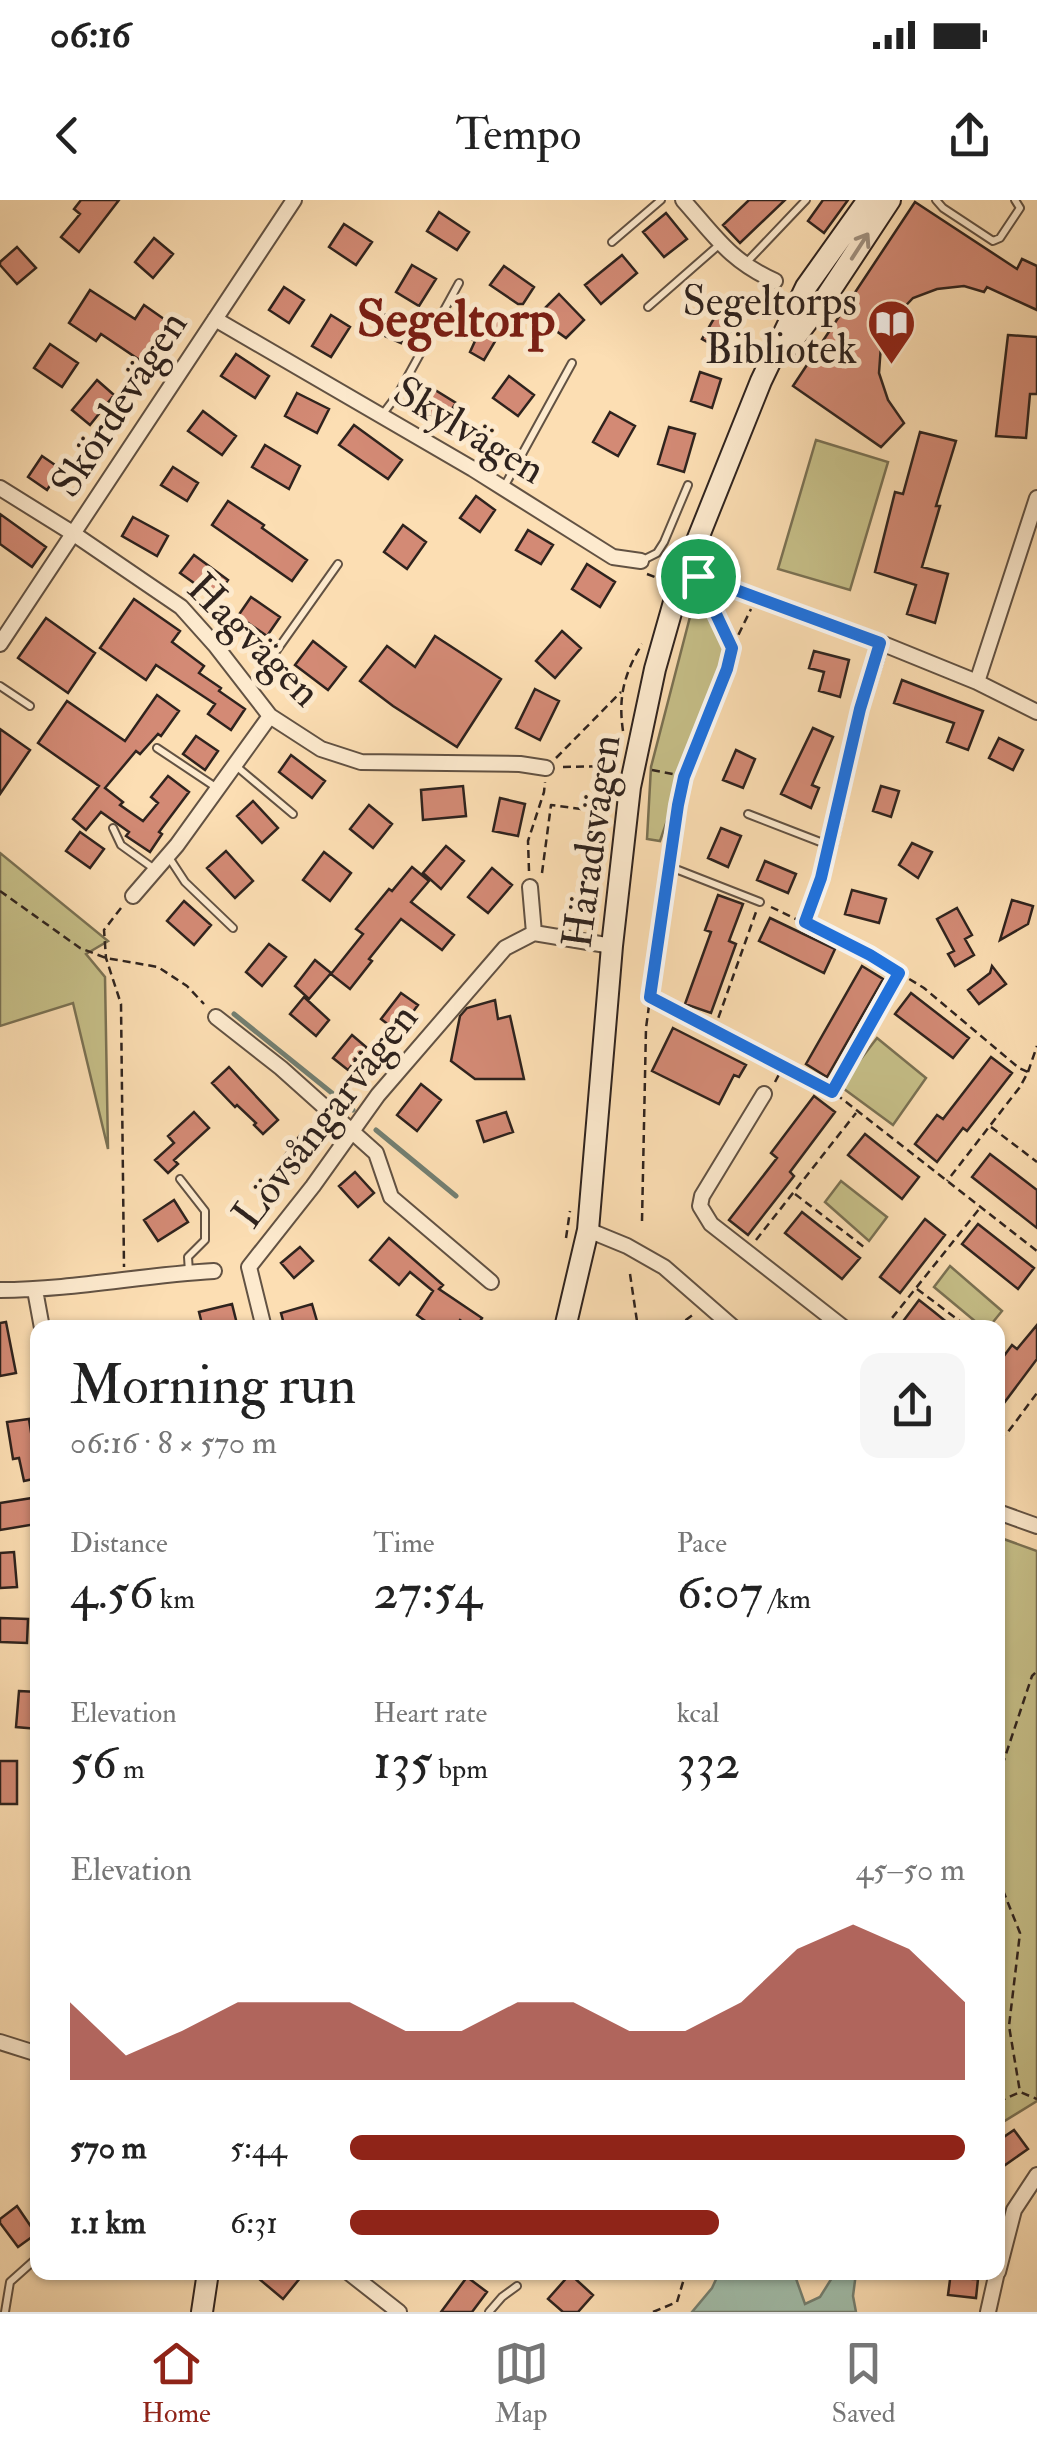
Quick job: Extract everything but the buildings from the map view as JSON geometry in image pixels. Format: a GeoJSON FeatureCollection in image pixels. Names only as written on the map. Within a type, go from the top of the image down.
{"type":"FeatureCollection","features":[{"type":"Feature","properties":{"kind":"street","name":"Skördevägen"},"geometry":{"type":"LineString","coordinates":[[0,644],[294,200]]}},
{"type":"Feature","properties":{"kind":"street"},"geometry":{"type":"LineString","coordinates":[[683,200],[743,265],[775,282]]}},
{"type":"Feature","properties":{"kind":"street","name":"Häradsvägen"},"geometry":{"type":"LineString","coordinates":[[567,1320],[588,1230],[630,787],[655,669],[760,381],[806,287],[868,200]]}},
{"type":"Feature","properties":{"kind":"street","name":"Häradsvägen"},"geometry":{"type":"LineString","coordinates":[[760,381],[826,298],[890,200]]}},
{"type":"Feature","properties":{"kind":"street","name":"Skylvägen"},"geometry":{"type":"LineString","coordinates":[[215,319],[613,556],[640,561]]}},
{"type":"Feature","properties":{"kind":"street","name":"Hagvägen"},"geometry":{"type":"LineString","coordinates":[[0,488],[180,607],[215,644],[270,716],[321,749],[361,762],[520,764],[546,768]]}},
{"type":"Feature","properties":{"kind":"street"},"geometry":{"type":"LineString","coordinates":[[977,682],[1037,498]]}},
{"type":"Feature","properties":{"kind":"street"},"geometry":{"type":"LineString","coordinates":[[691,574],[880,643],[977,682],[1037,712]]}},
{"type":"Feature","properties":{"kind":"street"},"geometry":{"type":"LineString","coordinates":[[829,846],[860,709],[880,643]]}},
{"type":"Feature","properties":{"kind":"street"},"geometry":{"type":"LineString","coordinates":[[133,896],[168,855],[270,716]]}},
{"type":"Feature","properties":{"kind":"street"},"geometry":{"type":"LineString","coordinates":[[530,887],[534,933],[612,946]]}},
{"type":"Feature","properties":{"kind":"street","name":"Lövsångarvägen"},"geometry":{"type":"LineString","coordinates":[[262,1320],[249,1266],[378,1095],[505,948],[534,933]]}},
{"type":"Feature","properties":{"kind":"street"},"geometry":{"type":"LineString","coordinates":[[216,1017],[282,1068],[376,1153],[391,1197],[491,1282]]}},
{"type":"Feature","properties":{"kind":"street"},"geometry":{"type":"LineString","coordinates":[[764,1094],[702,1196],[700,1206],[711,1224],[834,1320]]}},
{"type":"Feature","properties":{"kind":"street"},"geometry":{"type":"LineString","coordinates":[[588,1230],[664,1267],[725,1320]]}},
{"type":"Feature","properties":{"kind":"street","name":"Lövsångarvägen"},"geometry":{"type":"LineString","coordinates":[[0,1290],[36,1290],[214,1272]]}},
{"type":"Feature","properties":{"kind":"street"},"geometry":{"type":"LineString","coordinates":[[36,1290],[41,1320]]}},
{"type":"Feature","properties":{"kind":"street"},"geometry":{"type":"LineString","coordinates":[[1005,1515],[1037,1526]]}},
{"type":"Feature","properties":{"kind":"street"},"geometry":{"type":"LineString","coordinates":[[0,2042],[30,2051]]}},
{"type":"Feature","properties":{"kind":"street"},"geometry":{"type":"LineString","coordinates":[[1005,2245],[1014,2210],[1037,2175]]}},
{"type":"Feature","properties":{"kind":"street"},"geometry":{"type":"LineString","coordinates":[[202,2312],[207,2280]]}},
{"type":"Feature","properties":{"kind":"street"},"geometry":{"type":"LineString","coordinates":[[358,2280],[399,2312]]}},
{"type":"Feature","properties":{"kind":"street"},"geometry":{"type":"LineString","coordinates":[[988,2312],[996,2280]]}},
{"type":"Feature","properties":{"kind":"lane"},"geometry":{"type":"LineString","coordinates":[[612,242],[661,200]]}},
{"type":"Feature","properties":{"kind":"lane"},"geometry":{"type":"LineString","coordinates":[[743,265],[806,200]]}},
{"type":"Feature","properties":{"kind":"lane"},"geometry":{"type":"LineString","coordinates":[[936,200],[993,241],[1000,238],[1020,208],[1015,200]]}},
{"type":"Feature","properties":{"kind":"lane"},"geometry":{"type":"LineString","coordinates":[[648,308],[721,243]]}},
{"type":"Feature","properties":{"kind":"lane"},"geometry":{"type":"LineString","coordinates":[[381,416],[398,394],[458,283]]}},
{"type":"Feature","properties":{"kind":"lane"},"geometry":{"type":"LineString","coordinates":[[504,488],[572,363]]}},
{"type":"Feature","properties":{"kind":"lane"},"geometry":{"type":"LineString","coordinates":[[640,561],[657,553],[664,542],[688,485]]}},
{"type":"Feature","properties":{"kind":"lane"},"geometry":{"type":"LineString","coordinates":[[249,689],[338,564]]}},
{"type":"Feature","properties":{"kind":"lane"},"geometry":{"type":"LineString","coordinates":[[0,686],[30,706]]}},
{"type":"Feature","properties":{"kind":"lane"},"geometry":{"type":"LineString","coordinates":[[158,748],[218,789]]}},
{"type":"Feature","properties":{"kind":"lane"},"geometry":{"type":"LineString","coordinates":[[235,766],[293,814]]}},
{"type":"Feature","properties":{"kind":"lane"},"geometry":{"type":"LineString","coordinates":[[748,814],[829,846]]}},
{"type":"Feature","properties":{"kind":"lane"},"geometry":{"type":"LineString","coordinates":[[112,828],[121,846],[154,869]]}},
{"type":"Feature","properties":{"kind":"lane"},"geometry":{"type":"LineString","coordinates":[[168,855],[185,882],[233,928]]}},
{"type":"Feature","properties":{"kind":"lane"},"geometry":{"type":"LineString","coordinates":[[668,866],[760,902]]}},
{"type":"Feature","properties":{"kind":"lane"},"geometry":{"type":"LineString","coordinates":[[180,1179],[205,1211],[205,1240],[188,1257],[189,1273]]}},
{"type":"Feature","properties":{"kind":"lane"},"geometry":{"type":"LineString","coordinates":[[5,2312],[10,2282],[30,2264]]}},
{"type":"Feature","properties":{"kind":"lane"},"geometry":{"type":"LineString","coordinates":[[490,2312],[517,2286]]}},
{"type":"Feature","properties":{"kind":"path"},"geometry":{"type":"LineString","coordinates":[[691,574],[732,648]]}},
{"type":"Feature","properties":{"kind":"path"},"geometry":{"type":"LineString","coordinates":[[642,1222],[646,1028],[684,777],[732,648],[757,599]]}},
{"type":"Feature","properties":{"kind":"path"},"geometry":{"type":"LineString","coordinates":[[530,887],[528,842],[546,768],[620,692]]}},
{"type":"Feature","properties":{"kind":"path"},"geometry":{"type":"LineString","coordinates":[[546,768],[616,766]]}},
{"type":"Feature","properties":{"kind":"path"},"geometry":{"type":"LineString","coordinates":[[649,769],[684,777]]}},
{"type":"Feature","properties":{"kind":"path"},"geometry":{"type":"LineString","coordinates":[[542,797],[552,805],[597,811],[588,880]]}},
{"type":"Feature","properties":{"kind":"path"},"geometry":{"type":"LineString","coordinates":[[542,873],[552,805]]}},
{"type":"Feature","properties":{"kind":"path"},"geometry":{"type":"LineString","coordinates":[[805,922],[829,846]]}},
{"type":"Feature","properties":{"kind":"path"},"geometry":{"type":"LineString","coordinates":[[0,891],[80,948],[106,958],[158,967],[187,986],[216,1017]]}},
{"type":"Feature","properties":{"kind":"path"},"geometry":{"type":"LineString","coordinates":[[124,1281],[122,1004],[106,958],[104,930],[133,896]]}},
{"type":"Feature","properties":{"kind":"path"},"geometry":{"type":"LineString","coordinates":[[714,1030],[760,902],[870,955],[924,988],[1028,1072]]}},
{"type":"Feature","properties":{"kind":"path"},"geometry":{"type":"LineString","coordinates":[[832,1092],[899,973]]}},
{"type":"Feature","properties":{"kind":"path"},"geometry":{"type":"LineString","coordinates":[[650,997],[832,1092],[1037,1251]]}},
{"type":"Feature","properties":{"kind":"path"},"geometry":{"type":"LineString","coordinates":[[947,1181],[1020,1087],[1037,1046]]}},
{"type":"Feature","properties":{"kind":"path"},"geometry":{"type":"LineString","coordinates":[[764,1094],[783,1066]]}},
{"type":"Feature","properties":{"kind":"path"},"geometry":{"type":"LineString","coordinates":[[746,1253],[858,1111]]}},
{"type":"Feature","properties":{"kind":"path"},"geometry":{"type":"LineString","coordinates":[[990,1126],[1037,1162]]}},
{"type":"Feature","properties":{"kind":"path"},"geometry":{"type":"LineString","coordinates":[[794,1193],[864,1247]]}},
{"type":"Feature","properties":{"kind":"path"},"geometry":{"type":"LineString","coordinates":[[890,1320],[980,1207]]}},
{"type":"Feature","properties":{"kind":"path"},"geometry":{"type":"LineString","coordinates":[[630,1274],[637,1320]]}},
{"type":"Feature","properties":{"kind":"path"},"geometry":{"type":"LineString","coordinates":[[916,1288],[958,1320]]}},
{"type":"Feature","properties":{"kind":"path"},"geometry":{"type":"LineString","coordinates":[[686,1320],[710,1307]]}},
{"type":"Feature","properties":{"kind":"path"},"geometry":{"type":"LineString","coordinates":[[1005,1434],[1037,1393]]}},
{"type":"Feature","properties":{"kind":"path"},"geometry":{"type":"LineString","coordinates":[[1005,1757],[1037,1671]]}},
{"type":"Feature","properties":{"kind":"path"},"geometry":{"type":"LineString","coordinates":[[1005,1896],[1020,1933],[1008,2026],[1020,2092]]}},
{"type":"Feature","properties":{"kind":"path"},"geometry":{"type":"LineString","coordinates":[[1005,2099],[1020,2092],[1037,2100]]}},
{"type":"Feature","properties":{"kind":"path"},"geometry":{"type":"LineString","coordinates":[[653,2312],[677,2302],[684,2280]]}},
{"type":"Feature","properties":{"kind":"shaded area"},"geometry":{"type":"Polygon","coordinates":[[[816,440],[888,462],[850,590],[778,569],[816,440]]]}},
{"type":"Feature","properties":{"kind":"shaded area"},"geometry":{"type":"Polygon","coordinates":[[[703,597],[727,648],[660,841],[647,839],[651,767],[691,613],[703,597]]]}},
{"type":"Feature","properties":{"kind":"shaded area"},"geometry":{"type":"Polygon","coordinates":[[[0,853],[108,941],[86,954],[105,977],[108,1149],[73,1003],[0,1026],[0,853]]]}},
{"type":"Feature","properties":{"kind":"shaded area"},"geometry":{"type":"Polygon","coordinates":[[[877,1038],[926,1078],[893,1125],[840,1086],[877,1038]]]}},
{"type":"Feature","properties":{"kind":"shaded area"},"geometry":{"type":"Polygon","coordinates":[[[841,1181],[887,1217],[869,1241],[825,1202],[841,1181]]]}},
{"type":"Feature","properties":{"kind":"shaded area"},"geometry":{"type":"Polygon","coordinates":[[[950,1266],[1002,1311],[995,1320],[974,1320],[934,1287],[950,1266]]]}},
{"type":"Feature","properties":{"kind":"shaded area"},"geometry":{"type":"Polygon","coordinates":[[[1005,1540],[1037,1551],[1037,2101],[1005,2121],[1005,1540]]]}},
{"type":"Feature","properties":{"kind":"shaded area"},"geometry":{"type":"Polygon","coordinates":[[[716,2280],[796,2280],[805,2304],[820,2297],[831,2280],[855,2280],[856,2312],[692,2312],[716,2280]]]}},
{"type":"Feature","properties":{"kind":"waterway"},"geometry":{"type":"LineString","coordinates":[[234,1014],[353,1110]]}},
{"type":"Feature","properties":{"kind":"waterway"},"geometry":{"type":"LineString","coordinates":[[376,1130],[456,1196]]}},
{"type":"Feature","properties":{"kind":"place","name":"Segeltorps Bibliotek"},"geometry":{"type":"Point","coordinates":[892,366]}},
{"type":"Feature","properties":{"kind":"district","name":"Segeltorp"},"geometry":{"type":"Point","coordinates":[456,318]}},
{"type":"Feature","properties":{"kind":"route"},"geometry":{"type":"LineString","coordinates":[[698,576],[880,643],[860,709],[821,878],[805,922],[899,973],[832,1092],[650,997],[684,777],[732,648],[698,576]]}}]}
